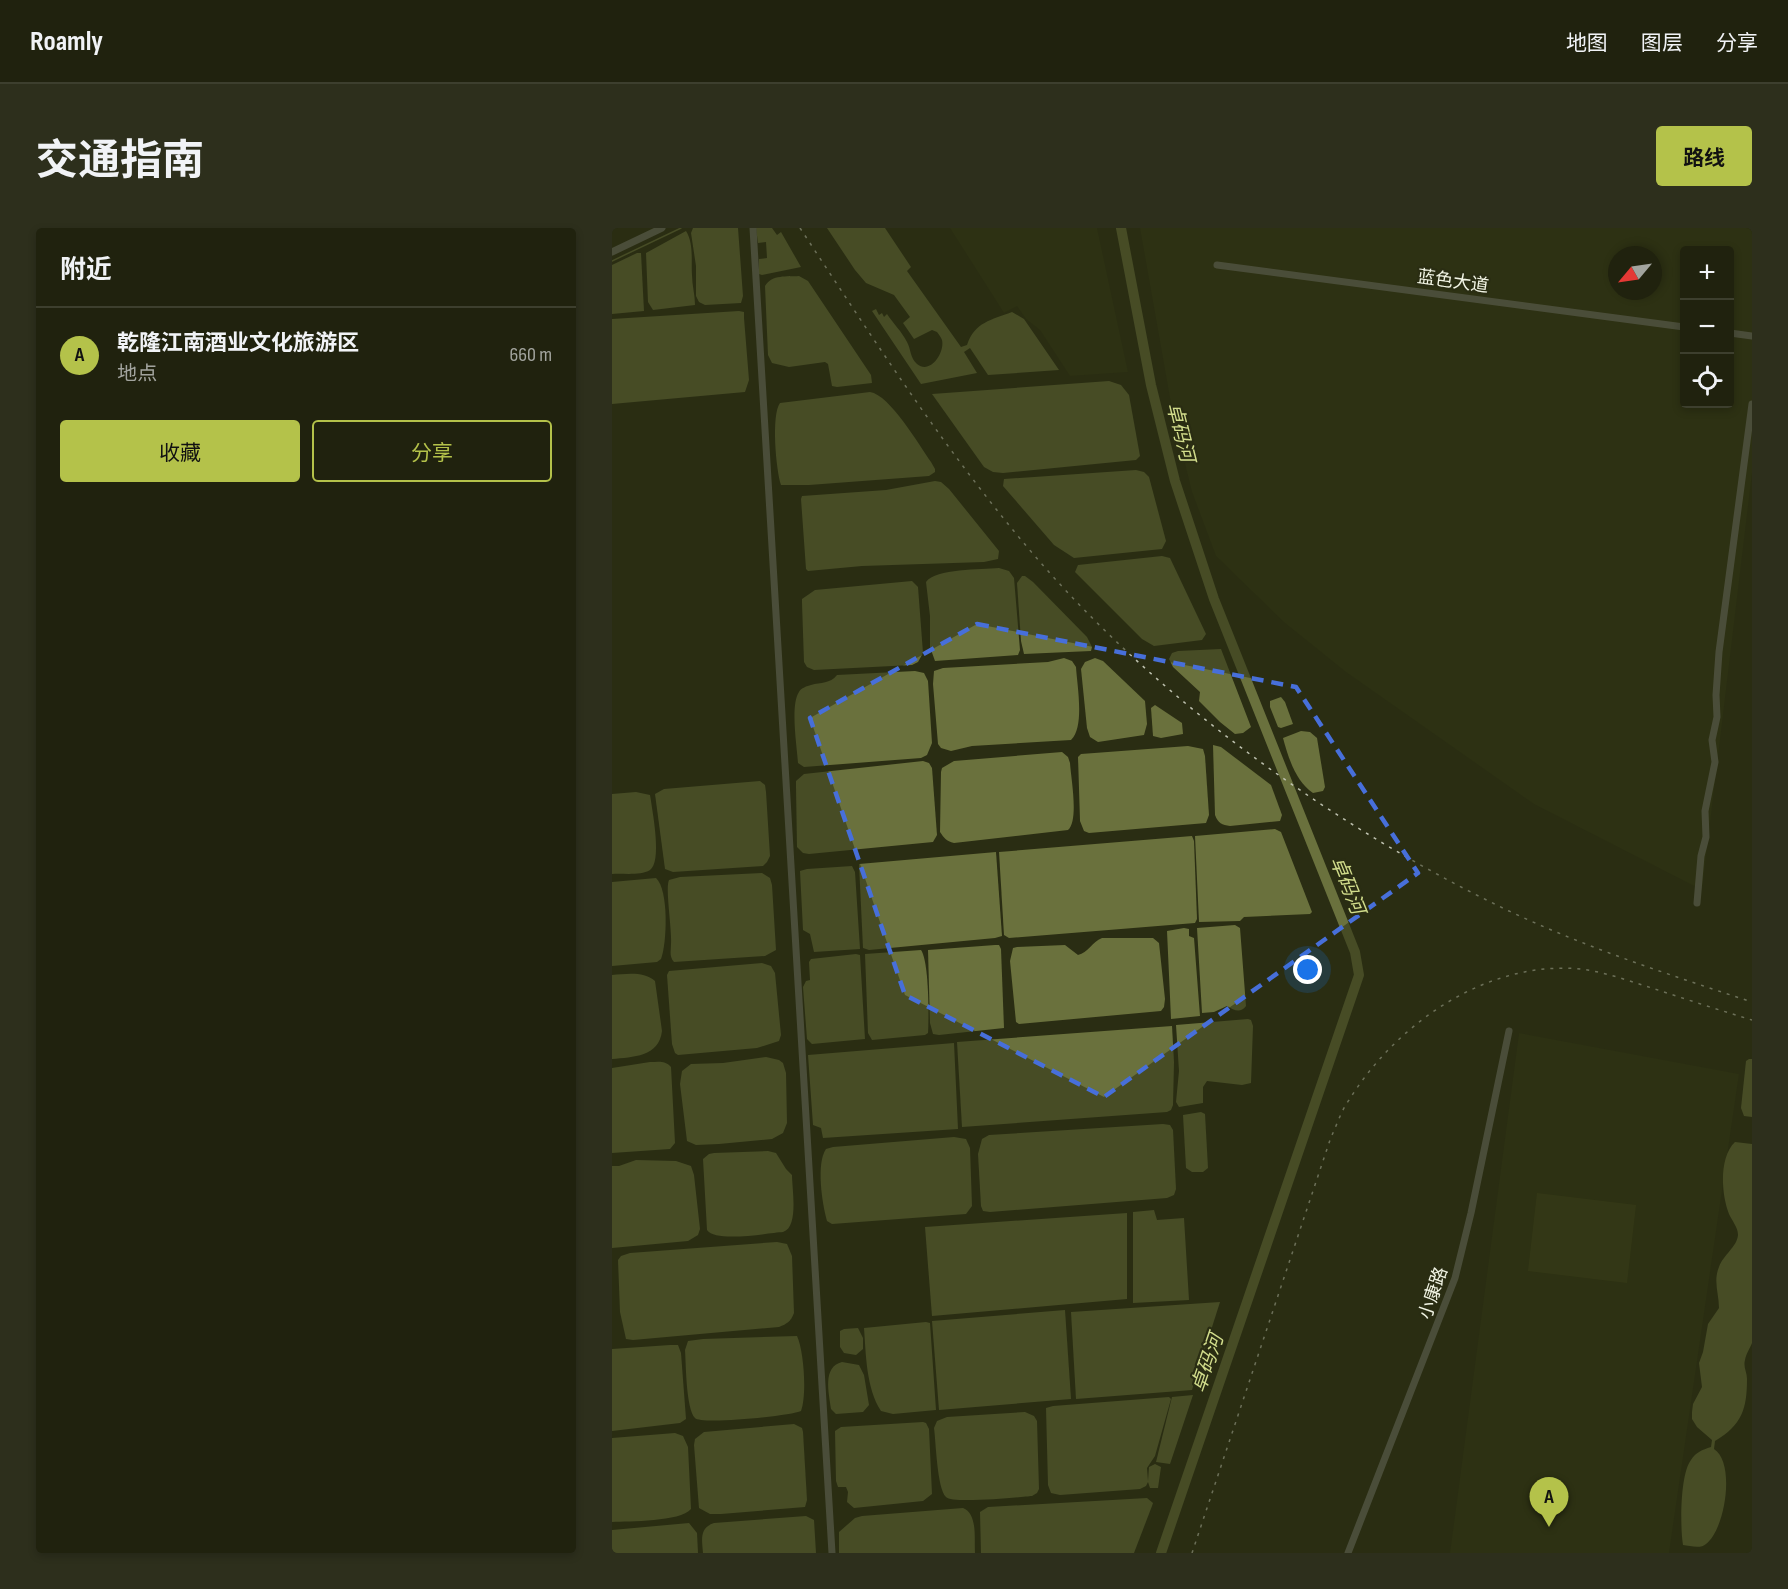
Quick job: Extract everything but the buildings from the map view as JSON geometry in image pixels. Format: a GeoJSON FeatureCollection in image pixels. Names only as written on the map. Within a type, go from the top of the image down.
{"type":"FeatureCollection","features":[{"type":"Feature","properties":{"kind":"street"},"geometry":{"type":"LineString","coordinates":[[612,252],[662,228]]}},
{"type":"Feature","properties":{"kind":"street"},"geometry":{"type":"LineString","coordinates":[[753,228],[832,1553]]}},
{"type":"Feature","properties":{"kind":"street","name":"蓝色大道"},"geometry":{"type":"LineString","coordinates":[[1217,265],[1680,326]]}},
{"type":"Feature","properties":{"kind":"street"},"geometry":{"type":"LineString","coordinates":[[1734,334],[1752,336]]}},
{"type":"Feature","properties":{"kind":"street"},"geometry":{"type":"LineString","coordinates":[[1697,903],[1701,856],[1706,837],[1705,811],[1715,762],[1712,740],[1717,717],[1719,652],[1752,404]]}},
{"type":"Feature","properties":{"kind":"street","name":"小康路"},"geometry":{"type":"LineString","coordinates":[[1348,1553],[1455,1278],[1471,1213],[1509,1030]]}},
{"type":"Feature","properties":{"kind":"highlighted area"},"geometry":{"type":"Polygon","coordinates":[[[977,624],[1296,687],[1418,873],[1104,1097],[905,995],[810,718],[977,624]]]}},
{"type":"Feature","properties":{"kind":"shaded area"},"geometry":{"type":"Polygon","coordinates":[[[693,228],[738,228],[743,296],[741,303],[705,305],[699,302],[696,296],[696,266],[691,233],[693,228]]]}},
{"type":"Feature","properties":{"kind":"shaded area"},"geometry":{"type":"Polygon","coordinates":[[[756,228],[772,228],[777,235],[781,232],[801,267],[759,274],[759,259],[767,258],[766,242],[758,243],[756,228]]]}},
{"type":"Feature","properties":{"kind":"shaded area"},"geometry":{"type":"Polygon","coordinates":[[[827,228],[885,228],[911,267],[907,271],[961,347],[967,345],[974,331],[979,327],[1012,312],[1024,319],[1059,370],[988,375],[970,348],[964,352],[977,373],[921,384],[872,311],[876,309],[879,315],[882,313],[884,317],[887,314],[905,338],[915,362],[922,367],[927,367],[936,361],[941,351],[941,337],[932,330],[914,339],[903,323],[910,317],[894,295],[866,283],[827,228]]]}},
{"type":"Feature","properties":{"kind":"shaded area"},"geometry":{"type":"Polygon","coordinates":[[[950,228],[1097,228],[1128,372],[1070,376],[1040,330],[1026,319],[1017,306],[1004,313],[950,228]]]}},
{"type":"Feature","properties":{"kind":"shaded area"},"geometry":{"type":"Polygon","coordinates":[[[1140,228],[1752,228],[1752,473],[1702,890],[1534,804],[1346,672],[1285,623],[1216,556],[1192,492],[1173,415],[1140,228]]]}},
{"type":"Feature","properties":{"kind":"shaded area"},"geometry":{"type":"Polygon","coordinates":[[[686,231],[691,247],[695,305],[653,310],[648,302],[646,253],[686,231]]]}},
{"type":"Feature","properties":{"kind":"shaded area"},"geometry":{"type":"Polygon","coordinates":[[[641,253],[644,311],[612,314],[612,265],[641,253]]]}},
{"type":"Feature","properties":{"kind":"shaded area"},"geometry":{"type":"Polygon","coordinates":[[[799,276],[808,281],[871,375],[872,383],[832,386],[828,364],[825,362],[789,367],[772,363],[768,355],[765,286],[776,278],[799,276]]]}},
{"type":"Feature","properties":{"kind":"shaded area"},"geometry":{"type":"Polygon","coordinates":[[[744,312],[749,380],[745,392],[612,404],[612,319],[744,312]]]}},
{"type":"Feature","properties":{"kind":"shaded area"},"geometry":{"type":"Polygon","coordinates":[[[1109,381],[1121,385],[1129,395],[1140,456],[1136,460],[1003,473],[993,472],[984,467],[932,394],[1109,381]]]}},
{"type":"Feature","properties":{"kind":"shaded area"},"geometry":{"type":"Polygon","coordinates":[[[870,392],[878,395],[895,411],[912,433],[935,472],[929,476],[781,485],[777,468],[775,430],[777,409],[780,403],[870,392]]]}},
{"type":"Feature","properties":{"kind":"shaded area"},"geometry":{"type":"Polygon","coordinates":[[[1136,470],[1144,472],[1149,477],[1166,541],[1162,549],[1074,558],[1054,545],[1003,486],[1004,479],[1136,470]]]}},
{"type":"Feature","properties":{"kind":"shaded area"},"geometry":{"type":"Polygon","coordinates":[[[935,481],[941,482],[949,489],[999,551],[998,559],[984,562],[862,566],[808,571],[806,569],[802,496],[886,490],[935,481]]]}},
{"type":"Feature","properties":{"kind":"shaded area"},"geometry":{"type":"Polygon","coordinates":[[[1162,556],[1170,558],[1206,634],[1202,640],[1154,646],[1142,639],[1075,572],[1078,565],[1162,556]]]}},
{"type":"Feature","properties":{"kind":"shaded area"},"geometry":{"type":"Polygon","coordinates":[[[999,568],[1009,571],[1014,578],[1020,650],[1018,655],[935,661],[930,647],[930,616],[926,582],[931,577],[949,572],[999,568]]]}},
{"type":"Feature","properties":{"kind":"shaded area"},"geometry":{"type":"Polygon","coordinates":[[[1022,576],[1033,582],[1087,637],[1092,647],[1091,651],[1024,654],[1017,583],[1022,576]]]}},
{"type":"Feature","properties":{"kind":"shaded area"},"geometry":{"type":"Polygon","coordinates":[[[912,581],[918,587],[923,653],[918,662],[912,665],[814,670],[807,667],[804,662],[802,599],[815,590],[912,581]]]}},
{"type":"Feature","properties":{"kind":"shaded area"},"geometry":{"type":"Polygon","coordinates":[[[1221,649],[1251,727],[1243,733],[1235,734],[1199,701],[1200,692],[1173,667],[1169,659],[1172,653],[1178,651],[1221,649]]]}},
{"type":"Feature","properties":{"kind":"shaded area"},"geometry":{"type":"Polygon","coordinates":[[[1064,658],[1072,661],[1076,667],[1079,695],[1078,726],[1071,740],[972,746],[951,751],[941,748],[938,744],[934,671],[943,668],[1048,662],[1064,658]]]}},
{"type":"Feature","properties":{"kind":"shaded area"},"geometry":{"type":"Polygon","coordinates":[[[1095,658],[1103,661],[1145,701],[1147,724],[1144,735],[1098,742],[1090,737],[1081,669],[1085,662],[1095,658]]]}},
{"type":"Feature","properties":{"kind":"shaded area"},"geometry":{"type":"Polygon","coordinates":[[[915,671],[924,673],[928,681],[932,743],[927,755],[921,758],[804,767],[798,763],[794,716],[796,698],[801,689],[828,681],[837,675],[915,671]]]}},
{"type":"Feature","properties":{"kind":"shaded area"},"geometry":{"type":"Polygon","coordinates":[[[1281,697],[1293,724],[1281,728],[1278,727],[1270,701],[1281,697]]]}},
{"type":"Feature","properties":{"kind":"shaded area"},"geometry":{"type":"Polygon","coordinates":[[[1155,705],[1182,723],[1183,734],[1161,738],[1153,736],[1151,708],[1155,705]]]}},
{"type":"Feature","properties":{"kind":"shaded area"},"geometry":{"type":"Polygon","coordinates":[[[1301,731],[1310,732],[1317,738],[1325,787],[1323,791],[1313,793],[1307,788],[1297,776],[1290,761],[1283,738],[1301,731]]]}},
{"type":"Feature","properties":{"kind":"shaded area"},"geometry":{"type":"Polygon","coordinates":[[[1213,745],[1221,747],[1271,785],[1282,815],[1280,821],[1230,826],[1219,822],[1215,815],[1213,745]]]}},
{"type":"Feature","properties":{"kind":"shaded area"},"geometry":{"type":"Polygon","coordinates":[[[1188,746],[1203,749],[1205,756],[1209,815],[1206,823],[1089,833],[1084,831],[1080,821],[1078,757],[1081,754],[1188,746]]]}},
{"type":"Feature","properties":{"kind":"shaded area"},"geometry":{"type":"Polygon","coordinates":[[[1062,752],[1068,757],[1070,763],[1073,799],[1073,818],[1068,830],[954,843],[940,832],[942,768],[954,761],[1062,752]]]}},
{"type":"Feature","properties":{"kind":"shaded area"},"geometry":{"type":"Polygon","coordinates":[[[923,761],[929,763],[932,768],[937,835],[933,842],[809,854],[803,853],[797,847],[796,781],[804,774],[923,761]]]}},
{"type":"Feature","properties":{"kind":"shaded area"},"geometry":{"type":"Polygon","coordinates":[[[760,781],[765,785],[766,792],[770,856],[763,866],[673,872],[665,869],[655,794],[664,789],[760,781]]]}},
{"type":"Feature","properties":{"kind":"shaded area"},"geometry":{"type":"Polygon","coordinates":[[[636,792],[650,795],[656,838],[654,865],[650,870],[641,873],[612,874],[612,794],[636,792]]]}},
{"type":"Feature","properties":{"kind":"shaded area"},"geometry":{"type":"Polygon","coordinates":[[[1275,829],[1281,832],[1312,912],[1310,914],[1244,917],[1240,921],[1199,922],[1195,836],[1275,829]]]}},
{"type":"Feature","properties":{"kind":"shaded area"},"geometry":{"type":"Polygon","coordinates":[[[1192,836],[1197,919],[1195,923],[1009,938],[1004,935],[999,852],[1192,836]]]}},
{"type":"Feature","properties":{"kind":"shaded area"},"geometry":{"type":"Polygon","coordinates":[[[996,852],[1002,936],[869,950],[863,948],[859,864],[996,852]]]}},
{"type":"Feature","properties":{"kind":"shaded area"},"geometry":{"type":"Polygon","coordinates":[[[852,866],[855,872],[860,949],[814,952],[810,934],[803,930],[800,871],[852,866]]]}},
{"type":"Feature","properties":{"kind":"shaded area"},"geometry":{"type":"Polygon","coordinates":[[[762,873],[770,878],[772,885],[776,950],[765,956],[674,962],[671,958],[669,880],[680,877],[762,873]]]}},
{"type":"Feature","properties":{"kind":"shaded area"},"geometry":{"type":"Polygon","coordinates":[[[656,878],[663,893],[665,905],[665,930],[661,959],[657,962],[612,966],[612,882],[656,878]]]}},
{"type":"Feature","properties":{"kind":"shaded area"},"geometry":{"type":"Polygon","coordinates":[[[1235,925],[1240,928],[1246,1006],[1239,1011],[1227,1006],[1214,1012],[1202,1013],[1197,928],[1235,925]]]}},
{"type":"Feature","properties":{"kind":"shaded area"},"geometry":{"type":"Polygon","coordinates":[[[1189,929],[1189,936],[1194,938],[1200,1016],[1171,1019],[1167,931],[1189,929]]]}},
{"type":"Feature","properties":{"kind":"shaded area"},"geometry":{"type":"Polygon","coordinates":[[[1102,938],[1153,938],[1159,943],[1165,999],[1161,1011],[1019,1024],[1016,1022],[1010,961],[1013,948],[1065,945],[1078,955],[1102,938]]]}},
{"type":"Feature","properties":{"kind":"shaded area"},"geometry":{"type":"Polygon","coordinates":[[[999,945],[1004,1028],[933,1034],[930,1023],[928,950],[999,945]]]}},
{"type":"Feature","properties":{"kind":"shaded area"},"geometry":{"type":"Polygon","coordinates":[[[921,950],[926,965],[928,1033],[872,1040],[868,1033],[865,954],[921,950]]]}},
{"type":"Feature","properties":{"kind":"shaded area"},"geometry":{"type":"Polygon","coordinates":[[[860,955],[865,1039],[812,1044],[807,1039],[803,987],[806,981],[810,980],[809,962],[811,959],[860,955]]]}},
{"type":"Feature","properties":{"kind":"shaded area"},"geometry":{"type":"Polygon","coordinates":[[[762,963],[771,966],[775,973],[781,1035],[779,1041],[757,1048],[678,1055],[675,1053],[672,1044],[667,975],[669,971],[762,963]]]}},
{"type":"Feature","properties":{"kind":"shaded area"},"geometry":{"type":"Polygon","coordinates":[[[640,974],[655,981],[662,1031],[656,1046],[644,1054],[612,1059],[612,975],[640,974]]]}},
{"type":"Feature","properties":{"kind":"shaded area"},"geometry":{"type":"Polygon","coordinates":[[[1251,1020],[1253,1026],[1251,1083],[1242,1085],[1207,1081],[1203,1087],[1203,1103],[1179,1107],[1176,1102],[1179,1071],[1176,1025],[1251,1020]]]}},
{"type":"Feature","properties":{"kind":"shaded area"},"geometry":{"type":"Polygon","coordinates":[[[1172,1026],[1173,1105],[1167,1112],[962,1127],[957,1042],[1172,1026]]]}},
{"type":"Feature","properties":{"kind":"shaded area"},"geometry":{"type":"Polygon","coordinates":[[[1519,1033],[1739,1074],[1669,1553],[1450,1553],[1519,1033]]]}},
{"type":"Feature","properties":{"kind":"shaded area"},"geometry":{"type":"Polygon","coordinates":[[[954,1043],[958,1129],[823,1138],[821,1128],[813,1125],[808,1055],[954,1043]]]}},
{"type":"Feature","properties":{"kind":"shaded area"},"geometry":{"type":"Polygon","coordinates":[[[766,1057],[783,1063],[786,1073],[787,1123],[783,1133],[772,1139],[719,1144],[696,1145],[687,1141],[680,1084],[682,1071],[691,1064],[723,1063],[766,1057]]]}},
{"type":"Feature","properties":{"kind":"shaded area"},"geometry":{"type":"Polygon","coordinates":[[[1752,1059],[1752,1117],[1744,1116],[1741,1108],[1746,1061],[1752,1059]]]}},
{"type":"Feature","properties":{"kind":"shaded area"},"geometry":{"type":"Polygon","coordinates":[[[664,1062],[671,1067],[675,1143],[670,1149],[612,1153],[612,1068],[664,1062]]]}},
{"type":"Feature","properties":{"kind":"shaded area"},"geometry":{"type":"Polygon","coordinates":[[[1201,1112],[1205,1114],[1208,1168],[1203,1172],[1192,1172],[1186,1168],[1183,1115],[1201,1112]]]}},
{"type":"Feature","properties":{"kind":"shaded area"},"geometry":{"type":"Polygon","coordinates":[[[1170,1125],[1173,1130],[1176,1189],[1174,1195],[1167,1198],[983,1211],[978,1154],[982,1139],[989,1135],[1170,1125]]]}},
{"type":"Feature","properties":{"kind":"shaded area"},"geometry":{"type":"Polygon","coordinates":[[[954,1137],[966,1139],[970,1148],[972,1206],[966,1214],[832,1224],[827,1221],[823,1205],[821,1173],[821,1164],[826,1149],[954,1137]]]}},
{"type":"Feature","properties":{"kind":"shaded area"},"geometry":{"type":"Polygon","coordinates":[[[1735,1142],[1752,1144],[1752,1343],[1745,1363],[1747,1390],[1744,1408],[1731,1429],[1715,1441],[1714,1449],[1721,1457],[1725,1468],[1723,1511],[1713,1536],[1704,1546],[1698,1547],[1683,1545],[1681,1514],[1683,1488],[1687,1467],[1691,1460],[1695,1455],[1711,1447],[1712,1440],[1697,1427],[1692,1419],[1692,1412],[1693,1404],[1702,1387],[1699,1363],[1708,1324],[1719,1308],[1717,1272],[1738,1235],[1726,1206],[1723,1186],[1726,1157],[1735,1142]]]}},
{"type":"Feature","properties":{"kind":"shaded area"},"geometry":{"type":"Polygon","coordinates":[[[768,1151],[776,1153],[792,1175],[793,1215],[788,1229],[783,1232],[731,1237],[712,1234],[707,1230],[703,1159],[714,1153],[768,1151]]]}},
{"type":"Feature","properties":{"kind":"shaded area"},"geometry":{"type":"Polygon","coordinates":[[[636,1160],[676,1161],[691,1166],[700,1229],[698,1235],[688,1241],[612,1248],[612,1166],[636,1160]]]}},
{"type":"Feature","properties":{"kind":"shaded area"},"geometry":{"type":"Polygon","coordinates":[[[1537,1193],[1636,1205],[1627,1283],[1528,1271],[1537,1193]]]}},
{"type":"Feature","properties":{"kind":"shaded area"},"geometry":{"type":"Polygon","coordinates":[[[1154,1210],[1157,1220],[1184,1218],[1189,1300],[1133,1303],[1133,1212],[1154,1210]]]}},
{"type":"Feature","properties":{"kind":"shaded area"},"geometry":{"type":"Polygon","coordinates":[[[1127,1213],[1127,1299],[932,1316],[925,1227],[1127,1213]]]}},
{"type":"Feature","properties":{"kind":"shaded area"},"geometry":{"type":"Polygon","coordinates":[[[777,1242],[787,1244],[792,1256],[794,1313],[786,1323],[779,1327],[626,1339],[620,1312],[618,1260],[621,1256],[630,1253],[777,1242]]]}},
{"type":"Feature","properties":{"kind":"shaded area"},"geometry":{"type":"Polygon","coordinates":[[[1220,1302],[1192,1390],[1076,1399],[1071,1312],[1220,1302]]]}},
{"type":"Feature","properties":{"kind":"shaded area"},"geometry":{"type":"Polygon","coordinates":[[[1065,1310],[1071,1399],[939,1410],[932,1321],[1065,1310]]]}},
{"type":"Feature","properties":{"kind":"shaded area"},"geometry":{"type":"Polygon","coordinates":[[[930,1323],[936,1410],[893,1414],[881,1411],[872,1392],[866,1360],[864,1328],[930,1323]]]}},
{"type":"Feature","properties":{"kind":"shaded area"},"geometry":{"type":"Polygon","coordinates":[[[858,1328],[863,1338],[863,1349],[856,1355],[844,1353],[840,1347],[840,1331],[858,1328]]]}},
{"type":"Feature","properties":{"kind":"shaded area"},"geometry":{"type":"Polygon","coordinates":[[[797,1336],[804,1373],[801,1411],[746,1419],[713,1421],[695,1418],[690,1406],[687,1386],[685,1350],[688,1341],[797,1336]]]}},
{"type":"Feature","properties":{"kind":"shaded area"},"geometry":{"type":"Polygon","coordinates":[[[678,1345],[681,1353],[686,1419],[680,1423],[612,1431],[612,1349],[678,1345]]]}},
{"type":"Feature","properties":{"kind":"shaded area"},"geometry":{"type":"Polygon","coordinates":[[[842,1362],[859,1365],[864,1375],[869,1405],[863,1412],[836,1414],[831,1409],[829,1375],[836,1365],[842,1362]]]}},
{"type":"Feature","properties":{"kind":"shaded area"},"geometry":{"type":"Polygon","coordinates":[[[1193,1395],[1170,1464],[1156,1462],[1172,1397],[1193,1395]]]}},
{"type":"Feature","properties":{"kind":"shaded area"},"geometry":{"type":"Polygon","coordinates":[[[1169,1397],[1171,1399],[1155,1456],[1147,1468],[1148,1481],[1149,1467],[1155,1464],[1161,1467],[1158,1488],[1150,1488],[1148,1482],[1140,1489],[1060,1495],[1051,1493],[1048,1485],[1046,1408],[1169,1397]]]}},
{"type":"Feature","properties":{"kind":"shaded area"},"geometry":{"type":"Polygon","coordinates":[[[1025,1412],[1034,1416],[1037,1421],[1039,1489],[1037,1493],[1032,1496],[986,1500],[960,1500],[946,1497],[937,1464],[934,1428],[937,1421],[947,1417],[1025,1412]]]}},
{"type":"Feature","properties":{"kind":"shaded area"},"geometry":{"type":"Polygon","coordinates":[[[923,1422],[929,1429],[932,1494],[923,1501],[854,1508],[847,1502],[846,1487],[838,1487],[836,1481],[835,1431],[841,1427],[923,1422]]]}},
{"type":"Feature","properties":{"kind":"shaded area"},"geometry":{"type":"Polygon","coordinates":[[[794,1424],[802,1428],[803,1432],[807,1500],[805,1507],[721,1514],[710,1514],[699,1508],[695,1439],[704,1432],[794,1424]]]}},
{"type":"Feature","properties":{"kind":"shaded area"},"geometry":{"type":"Polygon","coordinates":[[[675,1433],[683,1436],[688,1447],[691,1509],[666,1519],[612,1522],[612,1438],[675,1433]]]}},
{"type":"Feature","properties":{"kind":"shaded area"},"geometry":{"type":"Polygon","coordinates":[[[1147,1498],[1153,1503],[1134,1553],[981,1553],[980,1512],[988,1507],[1147,1498]]]}},
{"type":"Feature","properties":{"kind":"shaded area"},"geometry":{"type":"Polygon","coordinates":[[[963,1508],[968,1511],[973,1521],[975,1553],[839,1553],[839,1532],[855,1518],[963,1508]]]}},
{"type":"Feature","properties":{"kind":"shaded area"},"geometry":{"type":"Polygon","coordinates":[[[806,1516],[814,1520],[816,1553],[703,1553],[704,1531],[714,1523],[806,1516]]]}},
{"type":"Feature","properties":{"kind":"shaded area"},"geometry":{"type":"Polygon","coordinates":[[[689,1523],[697,1533],[698,1553],[612,1553],[612,1530],[689,1523]]]}},
{"type":"Feature","properties":{"kind":"waterway"},"geometry":{"type":"LineString","coordinates":[[612,261],[681,228]]}},
{"type":"Feature","properties":{"kind":"waterway","name":"卓码河"},"geometry":{"type":"LineString","coordinates":[[1121,228],[1151,385],[1175,481],[1214,599],[1355,952],[1359,975],[1161,1553]]}},
{"type":"Feature","properties":{"kind":"railway"},"geometry":{"type":"LineString","coordinates":[[800,228],[918,404],[1014,531],[1048,571],[1097,622],[1149,672],[1204,719],[1322,805],[1446,879],[1509,911],[1568,937],[1752,1002]]}},
{"type":"Feature","properties":{"kind":"railway"},"geometry":{"type":"LineString","coordinates":[[1192,1553],[1331,1137],[1349,1100],[1392,1046],[1419,1022],[1448,1002],[1479,986],[1512,975],[1546,969],[1581,969],[1599,972],[1752,1020]]}},
{"type":"Feature","properties":{"kind":"place","name":"乾隆江南酒业文化旅游区"},"geometry":{"type":"Point","coordinates":[1549,1527]}}]}
